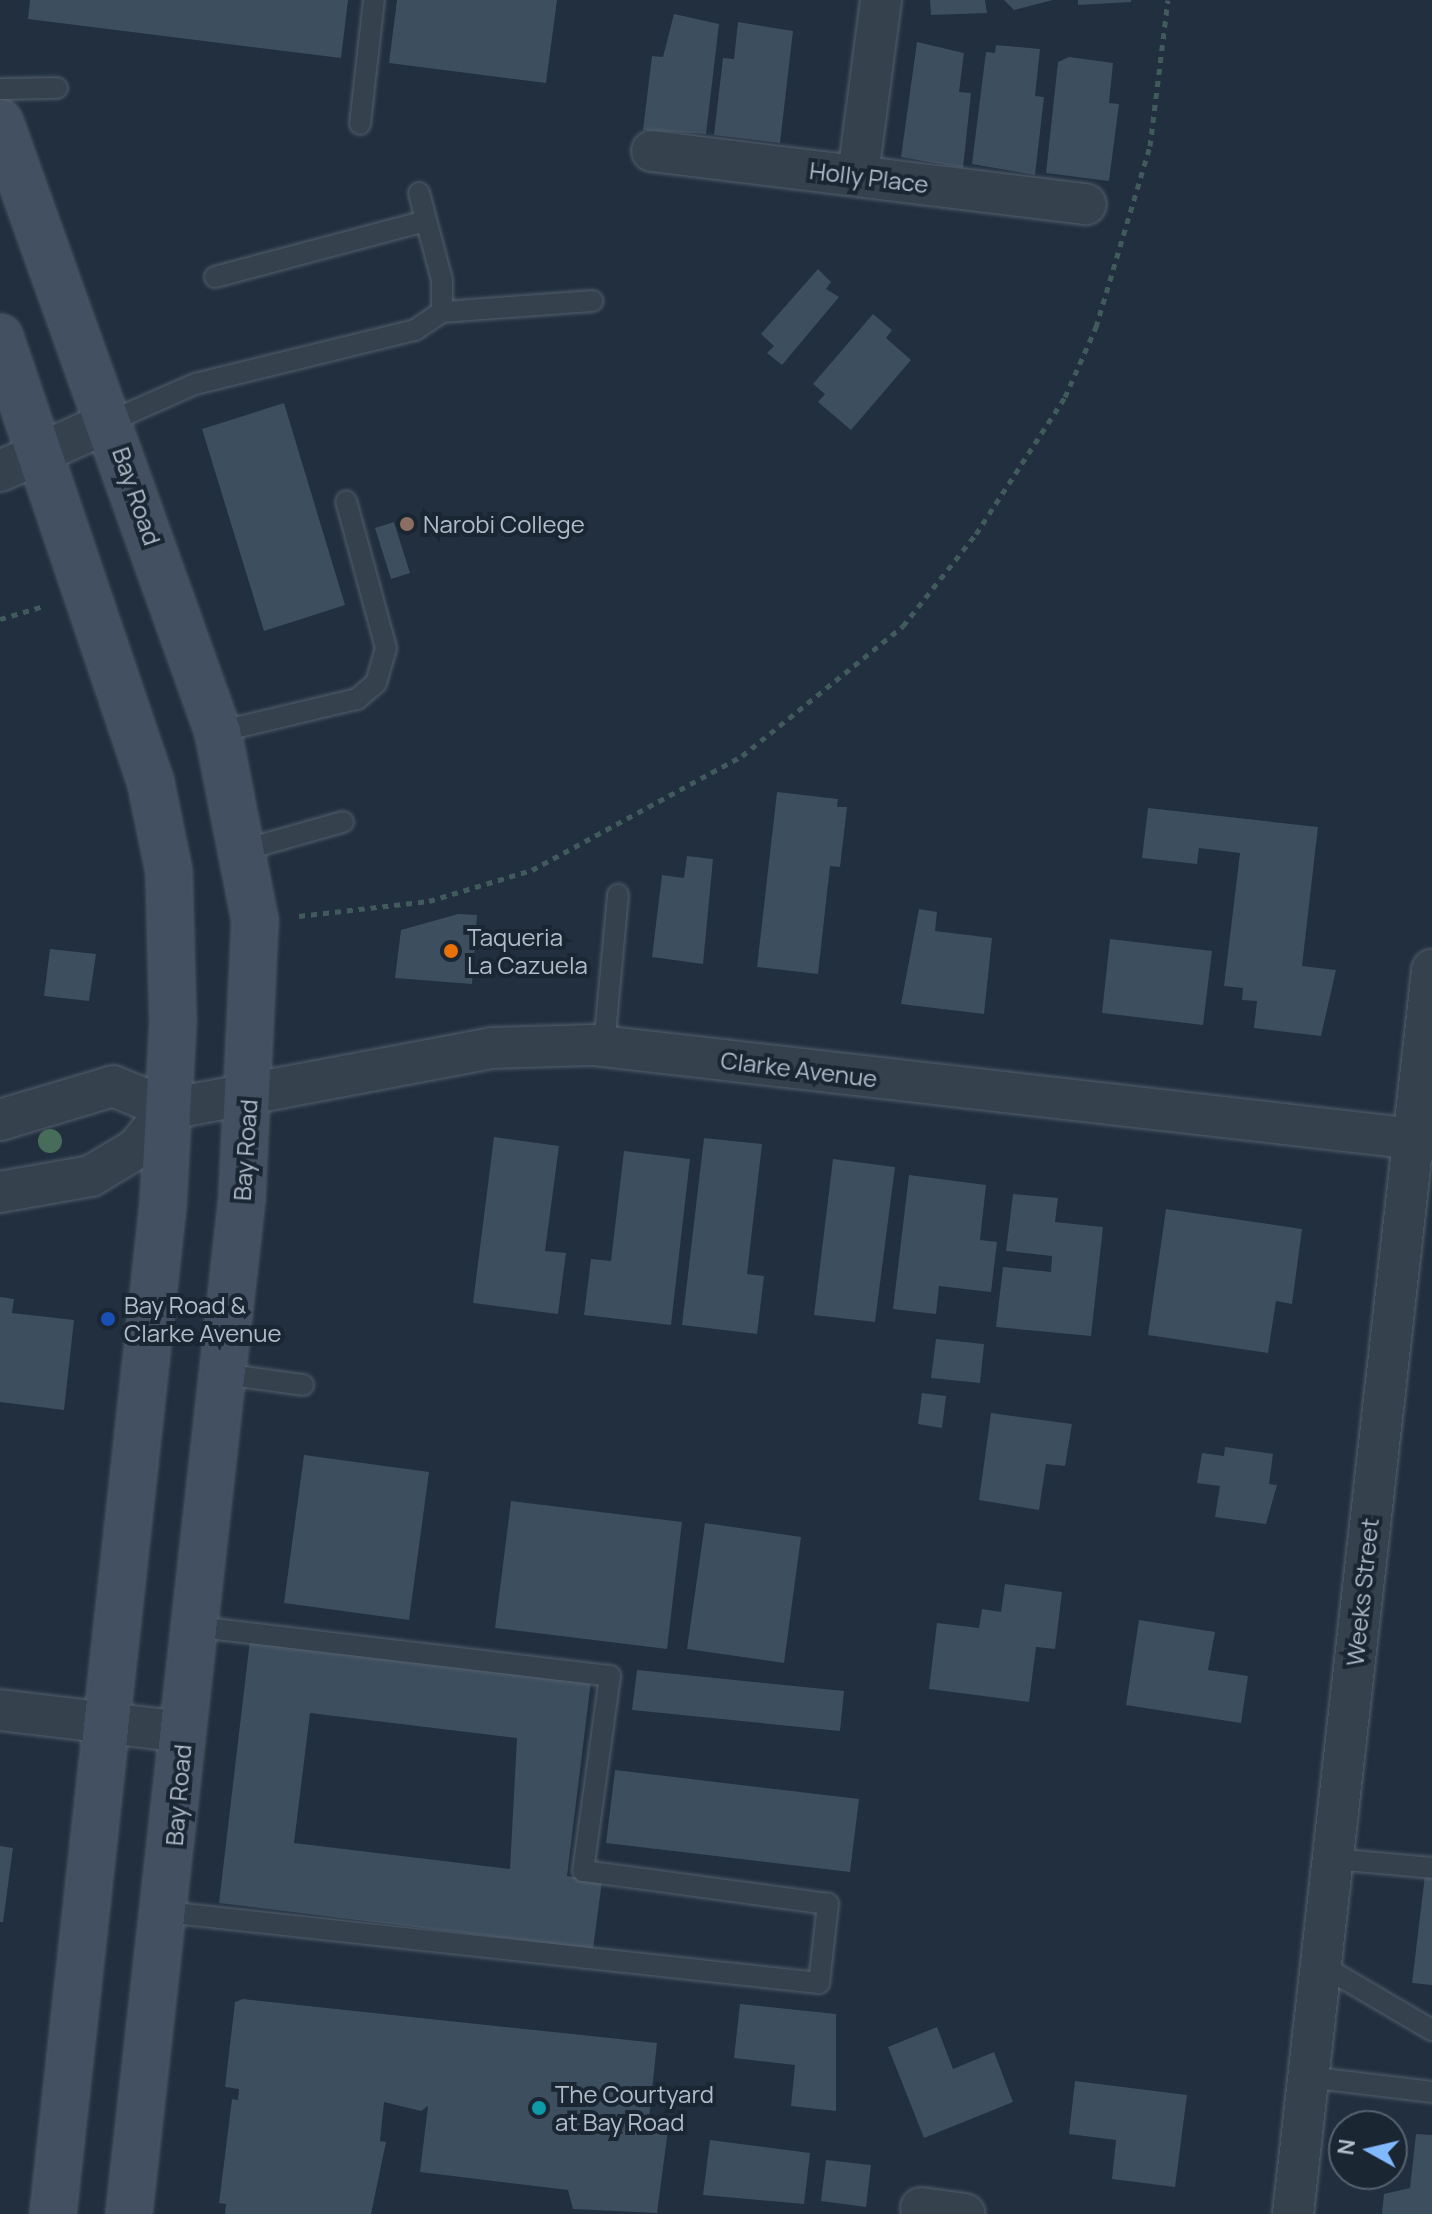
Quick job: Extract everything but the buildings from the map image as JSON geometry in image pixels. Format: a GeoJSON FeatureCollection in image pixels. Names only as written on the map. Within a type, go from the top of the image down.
{"type":"FeatureCollection","features":[{"type":"Feature","properties":{"kind":"main road","name":"Bay Road"},"geometry":{"type":"LineString","coordinates":[[0,122],[111,421],[218,732],[244,850],[255,921],[249,1094],[223,1374],[129,2214]]}},
{"type":"Feature","properties":{"kind":"main road"},"geometry":{"type":"LineString","coordinates":[[0,337],[163,823],[169,1109],[112,1723],[53,2214]]}},
{"type":"Feature","properties":{"kind":"street"},"geometry":{"type":"LineString","coordinates":[[858,175],[881,0]]}},
{"type":"Feature","properties":{"kind":"street","name":"Holly Place"},"geometry":{"type":"LineString","coordinates":[[652,151],[1086,204]]}},
{"type":"Feature","properties":{"kind":"street"},"geometry":{"type":"LineString","coordinates":[[0,471],[111,421]]}},
{"type":"Feature","properties":{"kind":"street","name":"Weeks Street"},"geometry":{"type":"LineString","coordinates":[[1293,2214],[1422,1140],[1432,970]]}},
{"type":"Feature","properties":{"kind":"street","name":"Clarke Avenue"},"geometry":{"type":"LineString","coordinates":[[169,1109],[491,1048],[604,1046],[1422,1140]]}},
{"type":"Feature","properties":{"kind":"street"},"geometry":{"type":"LineString","coordinates":[[0,1120],[113,1086],[169,1109],[136,1149],[91,1176],[0,1192]]}},
{"type":"Feature","properties":{"kind":"street"},"geometry":{"type":"LineString","coordinates":[[0,1710],[184,1732]]}},
{"type":"Feature","properties":{"kind":"street"},"geometry":{"type":"LineString","coordinates":[[921,2208],[965,2214]]}},
{"type":"Feature","properties":{"kind":"lane"},"geometry":{"type":"LineString","coordinates":[[360,124],[374,0]]}},
{"type":"Feature","properties":{"kind":"lane"},"geometry":{"type":"LineString","coordinates":[[0,89],[57,88]]}},
{"type":"Feature","properties":{"kind":"lane"},"geometry":{"type":"LineString","coordinates":[[419,193],[442,280],[442,312]]}},
{"type":"Feature","properties":{"kind":"lane"},"geometry":{"type":"LineString","coordinates":[[215,277],[426,221]]}},
{"type":"Feature","properties":{"kind":"lane"},"geometry":{"type":"LineString","coordinates":[[111,421],[195,384],[415,330],[442,312],[593,301]]}},
{"type":"Feature","properties":{"kind":"lane"},"geometry":{"type":"LineString","coordinates":[[218,732],[357,699],[376,683],[386,648],[346,501]]}},
{"type":"Feature","properties":{"kind":"lane"},"geometry":{"type":"LineString","coordinates":[[244,850],[343,822]]}},
{"type":"Feature","properties":{"kind":"lane"},"geometry":{"type":"LineString","coordinates":[[604,1046],[618,895]]}},
{"type":"Feature","properties":{"kind":"lane"},"geometry":{"type":"LineString","coordinates":[[223,1374],[303,1385]]}},
{"type":"Feature","properties":{"kind":"lane"},"geometry":{"type":"LineString","coordinates":[[165,1912],[819,1983],[828,1904],[583,1871],[610,1676],[197,1627]]}},
{"type":"Feature","properties":{"kind":"lane"},"geometry":{"type":"LineString","coordinates":[[1334,1859],[1432,1868]]}},
{"type":"Feature","properties":{"kind":"lane"},"geometry":{"type":"LineString","coordinates":[[1321,1965],[1432,2030]]}},
{"type":"Feature","properties":{"kind":"lane"},"geometry":{"type":"LineString","coordinates":[[1308,2077],[1432,2092]]}},
{"type":"Feature","properties":{"kind":"path"},"geometry":{"type":"LineString","coordinates":[[255,921],[429,901],[532,870],[742,756],[903,626],[976,534],[1065,397],[1096,327],[1150,146],[1168,0]]}},
{"type":"Feature","properties":{"kind":"path"},"geometry":{"type":"LineString","coordinates":[[0,619],[45,605]]}},
{"type":"Feature","properties":{"kind":"place","name":"Narobi College"},"geometry":{"type":"Point","coordinates":[407,524]}},
{"type":"Feature","properties":{"kind":"place","name":"Taqueria La Cazuela"},"geometry":{"type":"Point","coordinates":[451,951]}},
{"type":"Feature","properties":{"kind":"place","name":"Bay Road & Clarke Avenue"},"geometry":{"type":"Point","coordinates":[108,1319]}},
{"type":"Feature","properties":{"kind":"place","name":"The Courtyard at Bay Road"},"geometry":{"type":"Point","coordinates":[539,2108]}}]}
